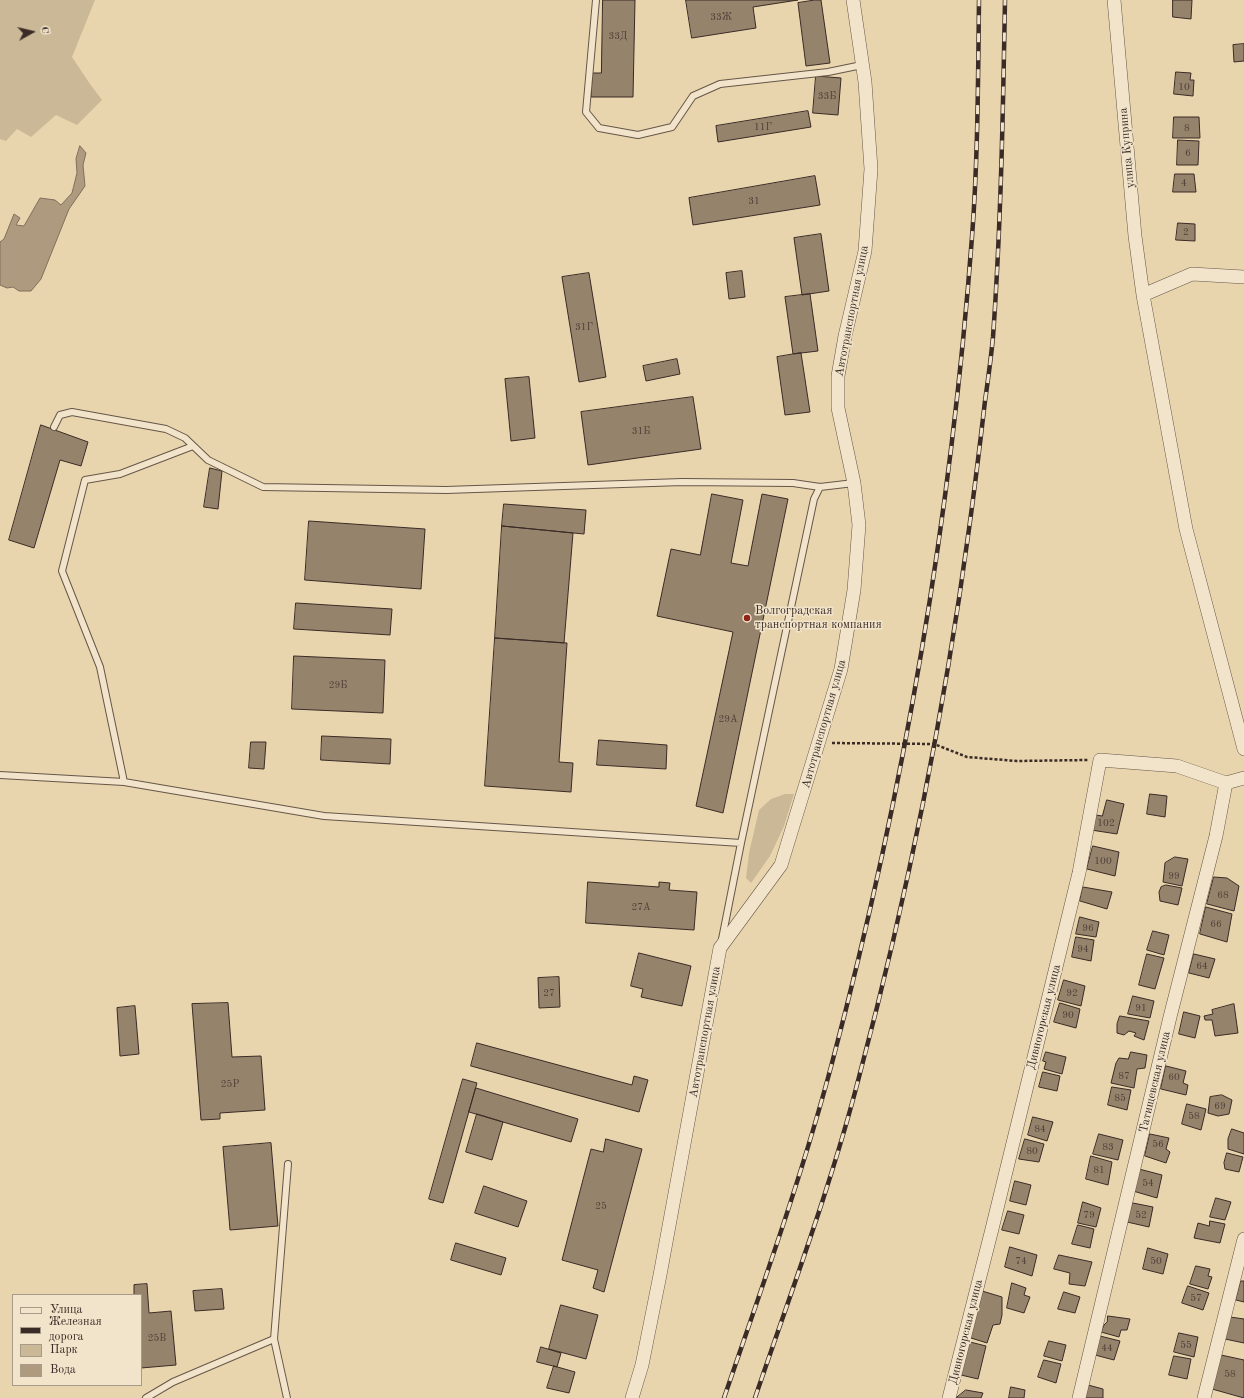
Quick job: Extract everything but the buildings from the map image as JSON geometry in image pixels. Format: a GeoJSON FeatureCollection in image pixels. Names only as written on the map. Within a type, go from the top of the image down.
{"type":"FeatureCollection","features":[{"type":"Feature","properties":{"kind":"street","name":"Автотранспортная улица"},"geometry":{"type":"LineString","coordinates":[[632,1398],[642,1365],[660,1275],[720,948],[781,865],[841,669],[854,590],[859,525],[854,482],[838,408],[838,376],[844,336],[865,251],[871,169],[862,65],[853,0]]}},
{"type":"Feature","properties":{"kind":"street","name":"улица Куприна"},"geometry":{"type":"LineString","coordinates":[[1114,0],[1135,236],[1143,295],[1186,529],[1238,705],[1244,749]]}},
{"type":"Feature","properties":{"kind":"street"},"geometry":{"type":"LineString","coordinates":[[1143,295],[1192,274],[1244,277]]}},
{"type":"Feature","properties":{"kind":"street"},"geometry":{"type":"LineString","coordinates":[[1100,760],[1177,766],[1226,783],[1244,778]]}},
{"type":"Feature","properties":{"kind":"street","name":"Дивногорская улица"},"geometry":{"type":"LineString","coordinates":[[949,1398],[995,1218],[1077,881],[1100,760]]}},
{"type":"Feature","properties":{"kind":"street","name":"Татищевская улица"},"geometry":{"type":"LineString","coordinates":[[1079,1398],[1170,1017],[1216,836],[1226,783]]}},
{"type":"Feature","properties":{"kind":"street"},"geometry":{"type":"LineString","coordinates":[[1204,1398],[1244,1239]]}},
{"type":"Feature","properties":{"kind":"lane"},"geometry":{"type":"LineString","coordinates":[[596,0],[586,112],[599,128],[638,135],[672,127],[693,96],[720,84],[828,72],[862,65]]}},
{"type":"Feature","properties":{"kind":"lane"},"geometry":{"type":"LineString","coordinates":[[54,427],[60,415],[72,412],[166,429],[185,438],[208,460],[263,486],[446,490],[682,482],[793,483],[820,487],[854,482]]}},
{"type":"Feature","properties":{"kind":"lane"},"geometry":{"type":"LineString","coordinates":[[124,782],[100,667],[62,571],[85,480],[120,474],[193,446]]}},
{"type":"Feature","properties":{"kind":"lane"},"geometry":{"type":"LineString","coordinates":[[720,948],[814,499],[820,487]]}},
{"type":"Feature","properties":{"kind":"lane"},"geometry":{"type":"LineString","coordinates":[[0,775],[124,782],[324,816],[741,843]]}},
{"type":"Feature","properties":{"kind":"lane"},"geometry":{"type":"LineString","coordinates":[[287,1398],[274,1339],[288,1164]]}},
{"type":"Feature","properties":{"kind":"lane"},"geometry":{"type":"LineString","coordinates":[[146,1398],[173,1382],[274,1339]]}},
{"type":"Feature","properties":{"kind":"path"},"geometry":{"type":"LineString","coordinates":[[819,742],[860,744],[934,744],[967,757],[1017,761],[1100,760]]}},
{"type":"Feature","properties":{"kind":"green space"},"geometry":{"type":"Polygon","coordinates":[[[0,0],[95,0],[72,57],[102,100],[77,125],[56,115],[31,137],[17,129],[6,141],[0,139],[0,0]]]}},
{"type":"Feature","properties":{"kind":"green space"},"geometry":{"type":"Polygon","coordinates":[[[785,794],[794,794],[784,826],[770,856],[751,883],[746,878],[749,853],[759,810],[771,799],[785,794]]]}},
{"type":"Feature","properties":{"kind":"water"},"geometry":{"type":"Polygon","coordinates":[[[80,146],[86,153],[83,165],[85,186],[69,209],[41,279],[31,291],[19,291],[13,287],[7,288],[0,285],[0,242],[4,239],[14,214],[20,218],[16,225],[24,226],[40,198],[55,200],[61,205],[72,193],[77,173],[76,159],[80,146]]]}},
{"type":"Feature","properties":{"kind":"railway"},"geometry":{"type":"LineString","coordinates":[[724,1398],[781,1231],[808,1147],[832,1063],[858,961],[881,859],[921,653],[937,550],[963,342],[972,237],[975,178],[979,0]]}},
{"type":"Feature","properties":{"kind":"railway"},"geometry":{"type":"LineString","coordinates":[[755,1398],[810,1239],[848,1118],[893,941],[923,805],[936,736],[969,529],[993,337],[1000,211],[1005,0]]}},
{"type":"Feature","properties":{"kind":"place","name":"Волгоградская транспортная компания"},"geometry":{"type":"Point","coordinates":[747,618]}}]}
